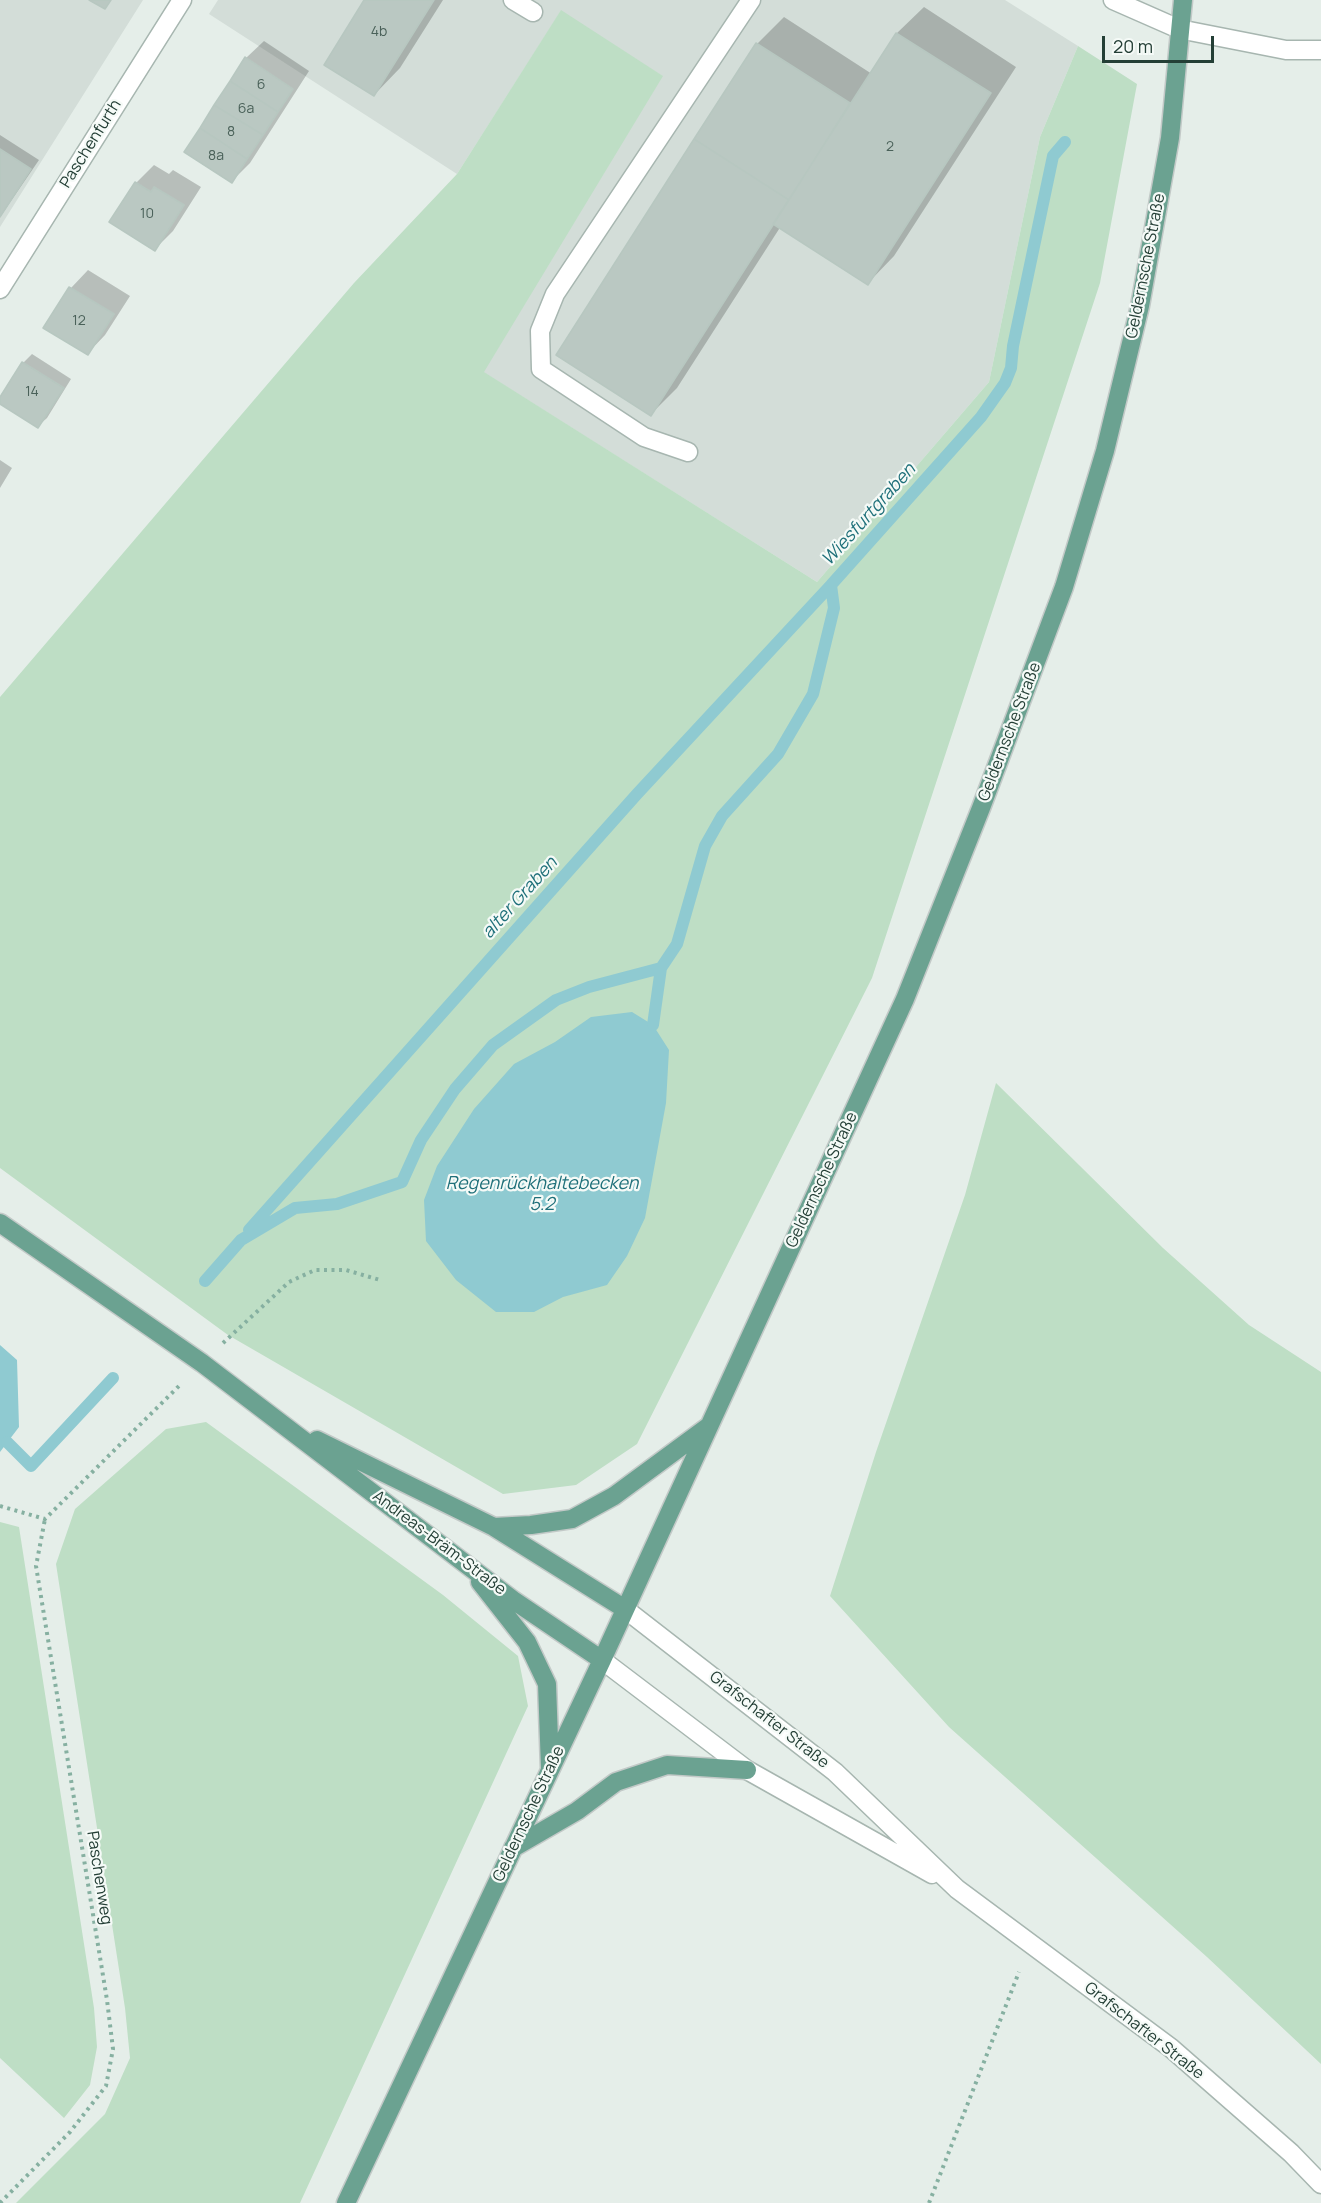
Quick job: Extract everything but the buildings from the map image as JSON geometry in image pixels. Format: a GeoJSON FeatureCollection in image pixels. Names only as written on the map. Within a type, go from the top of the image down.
{"type":"FeatureCollection","features":[{"type":"Feature","properties":{"kind":"main road","name":"Geldernsche Straße"},"geometry":{"type":"LineString","coordinates":[[346,2203],[602,1660],[904,999],[1064,587],[1106,451],[1140,306],[1170,138],[1183,0]]}},
{"type":"Feature","properties":{"kind":"main road","name":"Andreas-Bräm-Straße"},"geometry":{"type":"LineString","coordinates":[[0,1223],[202,1363],[513,1600],[602,1660]]}},
{"type":"Feature","properties":{"kind":"main road","name":"Andreas-Bräm-Straße"},"geometry":{"type":"LineString","coordinates":[[280,1421],[494,1527],[625,1609]]}},
{"type":"Feature","properties":{"kind":"main road","name":"Geldernsche Straße"},"geometry":{"type":"LineString","coordinates":[[494,1527],[572,1519],[614,1496],[710,1425]]}},
{"type":"Feature","properties":{"kind":"main road"},"geometry":{"type":"LineString","coordinates":[[469,1566],[527,1642],[547,1684],[550,1770]]}},
{"type":"Feature","properties":{"kind":"main road"},"geometry":{"type":"LineString","coordinates":[[513,1848],[577,1810],[616,1782],[667,1765],[747,1770]]}},
{"type":"Feature","properties":{"kind":"street","name":"Paschenfurth"},"geometry":{"type":"LineString","coordinates":[[0,289],[182,0]]}},
{"type":"Feature","properties":{"kind":"street"},"geometry":{"type":"LineString","coordinates":[[513,0],[532,12]]}},
{"type":"Feature","properties":{"kind":"street"},"geometry":{"type":"LineString","coordinates":[[688,452],[644,436],[541,369],[540,331],[555,294],[752,0]]}},
{"type":"Feature","properties":{"kind":"street"},"geometry":{"type":"LineString","coordinates":[[1113,0],[1179,29],[1286,50],[1321,50]]}},
{"type":"Feature","properties":{"kind":"street","name":"Grafschafter Straße"},"geometry":{"type":"LineString","coordinates":[[625,1609],[835,1772],[957,1889],[1171,2048],[1291,2153],[1321,2184]]}},
{"type":"Feature","properties":{"kind":"street","name":"Grafschafter Straße"},"geometry":{"type":"LineString","coordinates":[[602,1660],[747,1770],[957,1889]]}},
{"type":"Feature","properties":{"kind":"path"},"geometry":{"type":"LineString","coordinates":[[0,1506],[45,1519],[202,1363],[289,1282],[315,1270],[346,1270],[380,1280]]}},
{"type":"Feature","properties":{"kind":"path","name":"Paschenweg"},"geometry":{"type":"LineString","coordinates":[[0,2203],[70,2132],[106,2086],[113,2049],[36,1566],[45,1519]]}},
{"type":"Feature","properties":{"kind":"path"},"geometry":{"type":"LineString","coordinates":[[929,2203],[1030,1944]]}},
{"type":"Feature","properties":{"kind":"shaded area"},"geometry":{"type":"Polygon","coordinates":[[[0,0],[143,0],[0,227],[0,0]]]}},
{"type":"Feature","properties":{"kind":"shaded area"},"geometry":{"type":"Polygon","coordinates":[[[218,0],[1005,0],[1078,46],[1040,137],[989,382],[817,582],[483,372],[662,76],[561,11],[457,174],[209,14],[218,0]]]}},
{"type":"Feature","properties":{"kind":"green space"},"geometry":{"type":"Polygon","coordinates":[[[561,10],[663,76],[484,372],[817,582],[989,382],[1040,137],[1078,46],[1137,84],[1100,283],[872,978],[637,1444],[576,1485],[503,1494],[228,1335],[0,1168],[0,697],[354,283],[457,174],[561,10]]]}},
{"type":"Feature","properties":{"kind":"green space"},"geometry":{"type":"Polygon","coordinates":[[[996,1083],[1163,1248],[1249,1325],[1321,1372],[1321,2064],[1207,1957],[949,1727],[830,1596],[876,1452],[965,1195],[996,1083]]]}},
{"type":"Feature","properties":{"kind":"green space"},"geometry":{"type":"Polygon","coordinates":[[[206,1422],[443,1595],[518,1656],[528,1706],[300,2203],[16,2203],[105,2114],[130,2058],[125,2008],[56,1564],[75,1509],[166,1429],[206,1422]]]}},
{"type":"Feature","properties":{"kind":"green space"},"geometry":{"type":"Polygon","coordinates":[[[0,1522],[19,1527],[94,2008],[97,2047],[90,2085],[64,2118],[0,2058],[0,1522]]]}},
{"type":"Feature","properties":{"kind":"water","name":"Regenrückhaltebecken 5.2"},"geometry":{"type":"Polygon","coordinates":[[[632,1012],[653,1025],[669,1050],[666,1103],[645,1218],[627,1256],[607,1285],[563,1297],[534,1312],[496,1312],[456,1280],[426,1241],[424,1200],[437,1166],[474,1109],[514,1064],[555,1042],[591,1017],[632,1012]]]}},
{"type":"Feature","properties":{"kind":"water"},"geometry":{"type":"Polygon","coordinates":[[[0,1345],[17,1360],[19,1427],[0,1452],[0,1345]]]}},
{"type":"Feature","properties":{"kind":"waterway","name":"Wiesfurtgraben"},"geometry":{"type":"LineString","coordinates":[[205,1281],[241,1240],[295,1208],[337,1204],[402,1182],[421,1140],[455,1089],[493,1045],[556,1000],[589,987],[661,968],[677,944],[705,846],[722,816],[778,754],[813,694],[834,608],[831,585],[981,417],[1005,383],[1011,368],[1013,346],[1053,156],[1065,142]]}},
{"type":"Feature","properties":{"kind":"waterway","name":"alter Graben"},"geometry":{"type":"LineString","coordinates":[[249,1230],[637,794],[831,585]]}},
{"type":"Feature","properties":{"kind":"waterway"},"geometry":{"type":"LineString","coordinates":[[653,1025],[661,968]]}},
{"type":"Feature","properties":{"kind":"waterway","name":"Wiesfurtgraben"},"geometry":{"type":"LineString","coordinates":[[7,1442],[31,1466],[113,1378]]}}]}
